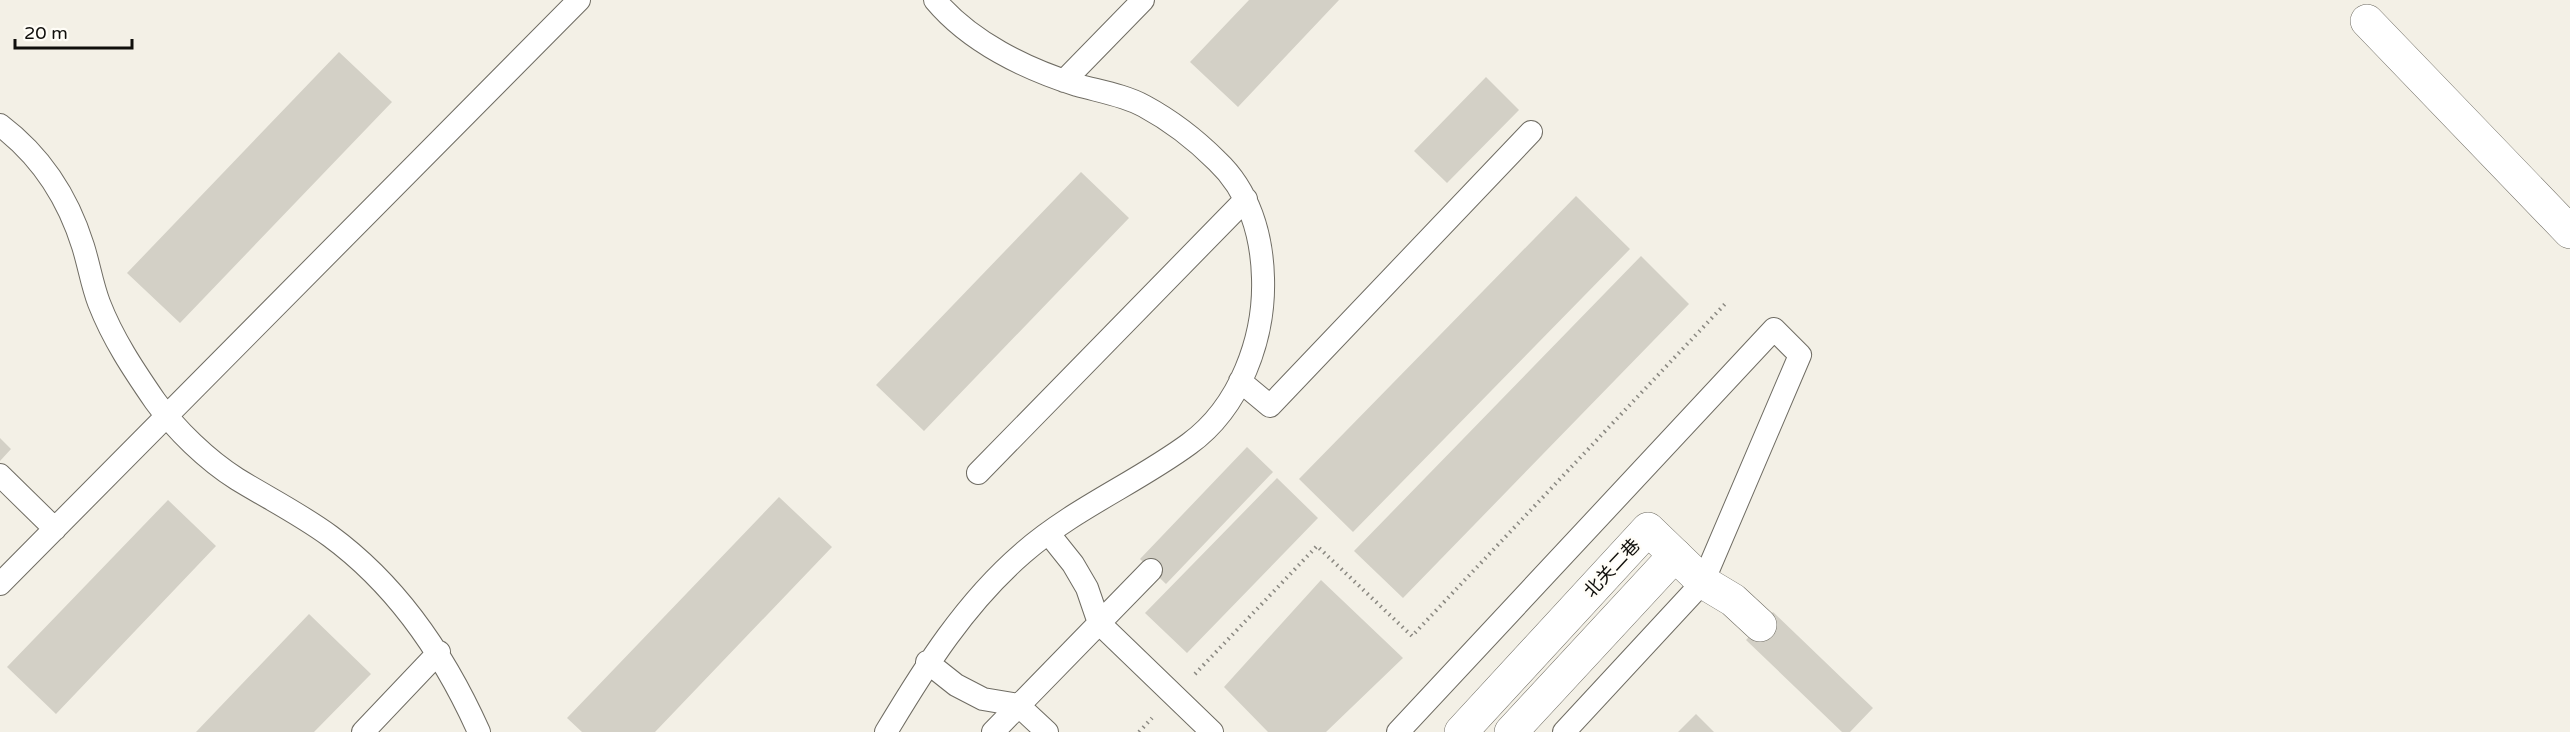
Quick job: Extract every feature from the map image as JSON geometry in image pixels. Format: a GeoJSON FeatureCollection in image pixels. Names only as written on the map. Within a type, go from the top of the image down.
{"type":"FeatureCollection","features":[{"type":"Feature","properties":{"kind":"street"},"geometry":{"type":"LineString","coordinates":[[2367,21],[2570,232]]}},
{"type":"Feature","properties":{"kind":"street","name":"北关二巷"},"geometry":{"type":"LineString","coordinates":[[1461,732],[1648,529],[1675,555],[1511,732]]}},
{"type":"Feature","properties":{"kind":"street"},"geometry":{"type":"LineString","coordinates":[[1675,555],[1703,582],[1733,600],[1760,625]]}},
{"type":"Feature","properties":{"kind":"lane"},"geometry":{"type":"LineString","coordinates":[[0,584],[579,0]]}},
{"type":"Feature","properties":{"kind":"lane"},"geometry":{"type":"LineString","coordinates":[[886,732],[927,662],[959,620],[1023,553],[1108,494],[1191,443],[1221,412],[1240,381],[1256,342],[1264,305],[1263,268],[1257,228],[1246,200],[1220,163],[1193,139],[1142,105],[1064,81],[1012,59],[985,42],[936,0]]}},
{"type":"Feature","properties":{"kind":"lane"},"geometry":{"type":"LineString","coordinates":[[1064,81],[1143,0]]}},
{"type":"Feature","properties":{"kind":"lane"},"geometry":{"type":"LineString","coordinates":[[0,125],[42,164],[69,207],[98,300],[117,346],[168,415],[194,444],[235,477],[288,507],[332,537],[368,570],[421,627],[439,652],[479,732]]}},
{"type":"Feature","properties":{"kind":"lane"},"geometry":{"type":"LineString","coordinates":[[1240,381],[1270,406],[1531,132]]}},
{"type":"Feature","properties":{"kind":"lane"},"geometry":{"type":"LineString","coordinates":[[978,473],[1246,200]]}},
{"type":"Feature","properties":{"kind":"lane"},"geometry":{"type":"LineString","coordinates":[[1398,732],[1774,329],[1800,355],[1703,582],[1564,732]]}},
{"type":"Feature","properties":{"kind":"lane"},"geometry":{"type":"LineString","coordinates":[[0,475],[55,529]]}},
{"type":"Feature","properties":{"kind":"lane"},"geometry":{"type":"LineString","coordinates":[[1049,534],[1073,564],[1087,588],[1099,623],[1212,732]]}},
{"type":"Feature","properties":{"kind":"lane"},"geometry":{"type":"LineString","coordinates":[[993,732],[1151,570]]}},
{"type":"Feature","properties":{"kind":"lane"},"geometry":{"type":"LineString","coordinates":[[363,732],[439,652]]}},
{"type":"Feature","properties":{"kind":"lane"},"geometry":{"type":"LineString","coordinates":[[927,662],[956,685],[983,699],[1018,705],[1047,732]]}},
{"type":"Feature","properties":{"kind":"path"},"geometry":{"type":"LineString","coordinates":[[1139,732],[1317,546],[1412,636],[1725,304]]}},
{"type":"Feature","properties":{"kind":"building"},"geometry":{"type":"Polygon","coordinates":[[[1249,0],[1339,0],[1238,107],[1190,62],[1249,0]]]}},
{"type":"Feature","properties":{"kind":"building"},"geometry":{"type":"Polygon","coordinates":[[[339,52],[392,102],[180,323],[127,273],[339,52]]]}},
{"type":"Feature","properties":{"kind":"building"},"geometry":{"type":"Polygon","coordinates":[[[1486,77],[1519,110],[1447,183],[1414,151],[1486,77]]]}},
{"type":"Feature","properties":{"kind":"building"},"geometry":{"type":"Polygon","coordinates":[[[1081,172],[1129,218],[924,431],[876,385],[1081,172]]]}},
{"type":"Feature","properties":{"kind":"building"},"geometry":{"type":"Polygon","coordinates":[[[1576,196],[1630,249],[1353,532],[1299,479],[1576,196]]]}},
{"type":"Feature","properties":{"kind":"building"},"geometry":{"type":"Polygon","coordinates":[[[1641,256],[1689,304],[1403,598],[1354,551],[1641,256]]]}},
{"type":"Feature","properties":{"kind":"building"},"geometry":{"type":"Polygon","coordinates":[[[0,438],[11,449],[0,461],[0,438]]]}},
{"type":"Feature","properties":{"kind":"building"},"geometry":{"type":"Polygon","coordinates":[[[1247,447],[1273,472],[1166,584],[1140,559],[1247,447]]]}},
{"type":"Feature","properties":{"kind":"building"},"geometry":{"type":"Polygon","coordinates":[[[1277,478],[1318,518],[1187,653],[1145,613],[1277,478]]]}},
{"type":"Feature","properties":{"kind":"building"},"geometry":{"type":"Polygon","coordinates":[[[779,497],[832,547],[655,732],[582,732],[567,718],[779,497]]]}},
{"type":"Feature","properties":{"kind":"building"},"geometry":{"type":"Polygon","coordinates":[[[168,500],[216,546],[56,714],[7,667],[168,500]]]}},
{"type":"Feature","properties":{"kind":"building"},"geometry":{"type":"Polygon","coordinates":[[[1321,580],[1403,658],[1326,732],[1268,732],[1224,687],[1321,580]]]}},
{"type":"Feature","properties":{"kind":"building"},"geometry":{"type":"Polygon","coordinates":[[[1773,612],[1873,708],[1850,732],[1842,732],[1746,640],[1773,612]]]}},
{"type":"Feature","properties":{"kind":"building"},"geometry":{"type":"Polygon","coordinates":[[[309,614],[371,674],[314,732],[196,732],[309,614]]]}},
{"type":"Feature","properties":{"kind":"building"},"geometry":{"type":"Polygon","coordinates":[[[1696,714],[1714,732],[1678,732],[1696,714]]]}}]}
